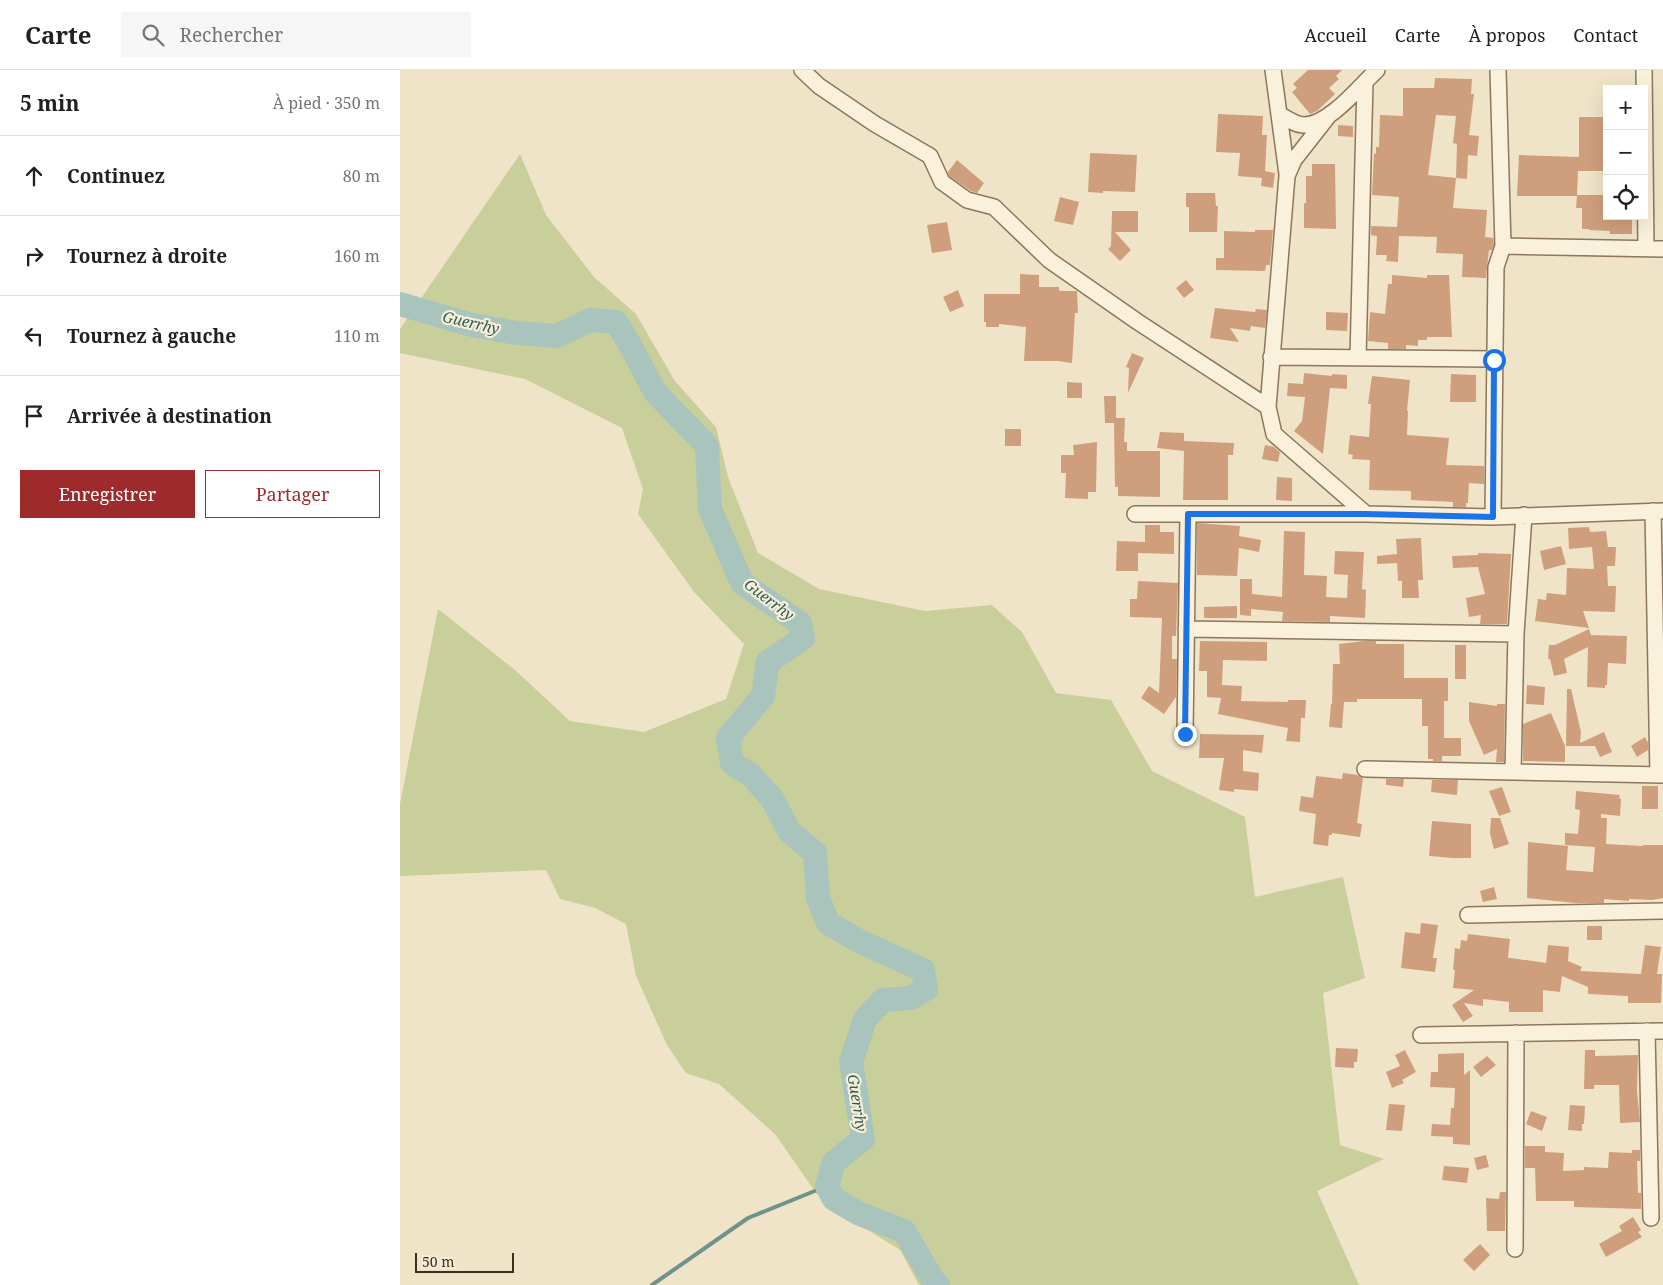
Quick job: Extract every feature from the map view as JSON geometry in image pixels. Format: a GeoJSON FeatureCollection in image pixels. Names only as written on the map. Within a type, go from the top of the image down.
{"type":"FeatureCollection","features":[{"type":"Feature","properties":{"kind":"street"},"geometry":{"type":"LineString","coordinates":[[802,70],[819,86],[859,113],[930,156],[942,182],[967,200],[994,206],[1049,260],[1138,322],[1268,407]]}},
{"type":"Feature","properties":{"kind":"street"},"geometry":{"type":"LineString","coordinates":[[1274,70],[1288,176],[1268,407],[1274,434],[1366,514]]}},
{"type":"Feature","properties":{"kind":"street"},"geometry":{"type":"LineString","coordinates":[[1288,176],[1294,160],[1330,114],[1378,70]]}},
{"type":"Feature","properties":{"kind":"street"},"geometry":{"type":"LineString","coordinates":[[1493,517],[1496,267],[1503,246],[1498,70]]}},
{"type":"Feature","properties":{"kind":"street"},"geometry":{"type":"LineString","coordinates":[[1644,70],[1646,248]]}},
{"type":"Feature","properties":{"kind":"street"},"geometry":{"type":"LineString","coordinates":[[1358,358],[1365,82]]}},
{"type":"Feature","properties":{"kind":"street"},"geometry":{"type":"LineString","coordinates":[[1279,114],[1303,125],[1317,122],[1330,114]]}},
{"type":"Feature","properties":{"kind":"street"},"geometry":{"type":"LineString","coordinates":[[1503,246],[1663,248]]}},
{"type":"Feature","properties":{"kind":"street"},"geometry":{"type":"LineString","coordinates":[[1271,357],[1494,360]]}},
{"type":"Feature","properties":{"kind":"street"},"geometry":{"type":"LineString","coordinates":[[1135,514],[1366,514],[1493,517],[1658,511],[1660,775],[1365,768]]}},
{"type":"Feature","properties":{"kind":"street"},"geometry":{"type":"LineString","coordinates":[[1185,734],[1188,514]]}},
{"type":"Feature","properties":{"kind":"street"},"geometry":{"type":"LineString","coordinates":[[1513,772],[1516,634],[1524,515]]}},
{"type":"Feature","properties":{"kind":"street"},"geometry":{"type":"LineString","coordinates":[[1186,629],[1516,634]]}},
{"type":"Feature","properties":{"kind":"street"},"geometry":{"type":"LineString","coordinates":[[1468,915],[1663,911]]}},
{"type":"Feature","properties":{"kind":"street"},"geometry":{"type":"LineString","coordinates":[[1647,1031],[1651,1218]]}},
{"type":"Feature","properties":{"kind":"street"},"geometry":{"type":"LineString","coordinates":[[1421,1035],[1663,1031]]}},
{"type":"Feature","properties":{"kind":"street"},"geometry":{"type":"LineString","coordinates":[[1516,1033],[1516,1249]]}},
{"type":"Feature","properties":{"kind":"green space"},"geometry":{"type":"Polygon","coordinates":[[[520,154],[546,215],[594,277],[636,314],[675,381],[716,427],[728,477],[758,553],[819,589],[925,611],[992,605],[1022,632],[1056,693],[1111,700],[1152,771],[1245,817],[1255,897],[1343,877],[1365,978],[1323,993],[1340,1145],[1384,1159],[1317,1191],[1359,1285],[919,1285],[900,1250],[835,1210],[816,1193],[775,1134],[719,1084],[686,1073],[667,1045],[636,976],[626,924],[595,908],[560,899],[546,870],[400,876],[400,804],[438,609],[515,670],[570,721],[644,732],[726,699],[744,644],[694,592],[638,514],[643,489],[622,428],[525,379],[400,353],[400,329],[520,154]]]}},
{"type":"Feature","properties":{"kind":"building"},"geometry":{"type":"Polygon","coordinates":[[[1308,70],[1342,70],[1336,76],[1339,79],[1329,88],[1335,94],[1317,111],[1310,114],[1292,92],[1297,88],[1293,84],[1308,70]]]}},
{"type":"Feature","properties":{"kind":"building"},"geometry":{"type":"Polygon","coordinates":[[[1435,78],[1472,79],[1471,94],[1474,94],[1469,135],[1479,136],[1477,156],[1468,155],[1467,179],[1456,178],[1453,208],[1487,210],[1485,237],[1493,238],[1494,245],[1492,250],[1489,250],[1486,278],[1462,277],[1463,254],[1436,253],[1437,237],[1399,236],[1398,262],[1386,261],[1387,255],[1376,255],[1377,236],[1371,235],[1371,226],[1397,227],[1399,197],[1372,195],[1374,153],[1376,154],[1376,147],[1379,147],[1380,115],[1403,116],[1403,88],[1434,88],[1435,78]],[[1436,115],[1428,175],[1456,178],[1457,144],[1453,143],[1456,116],[1436,115]]]}},
{"type":"Feature","properties":{"kind":"building"},"geometry":{"type":"Polygon","coordinates":[[[1218,114],[1263,116],[1262,135],[1267,135],[1265,171],[1275,173],[1273,188],[1261,186],[1262,178],[1238,176],[1240,153],[1216,152],[1218,114]]]}},
{"type":"Feature","properties":{"kind":"building"},"geometry":{"type":"Polygon","coordinates":[[[1579,117],[1603,117],[1603,171],[1578,171],[1577,196],[1517,196],[1519,155],[1579,157],[1579,117]]]}},
{"type":"Feature","properties":{"kind":"building"},"geometry":{"type":"Polygon","coordinates":[[[1338,125],[1353,126],[1353,137],[1338,136],[1338,125]]]}},
{"type":"Feature","properties":{"kind":"building"},"geometry":{"type":"Polygon","coordinates":[[[1090,153],[1137,155],[1135,192],[1088,192],[1090,153]]]}},
{"type":"Feature","properties":{"kind":"building"},"geometry":{"type":"Polygon","coordinates":[[[957,160],[984,183],[977,193],[949,176],[948,172],[957,160]]]}},
{"type":"Feature","properties":{"kind":"building"},"geometry":{"type":"Polygon","coordinates":[[[1312,164],[1335,164],[1336,229],[1304,228],[1306,176],[1312,176],[1312,164]]]}},
{"type":"Feature","properties":{"kind":"building"},"geometry":{"type":"Polygon","coordinates":[[[1186,193],[1215,193],[1216,206],[1218,206],[1217,232],[1189,232],[1189,207],[1186,207],[1186,193]]]}},
{"type":"Feature","properties":{"kind":"building"},"geometry":{"type":"Polygon","coordinates":[[[1577,195],[1603,195],[1603,220],[1632,220],[1632,234],[1610,234],[1610,231],[1582,229],[1582,208],[1576,208],[1577,195]]]}},
{"type":"Feature","properties":{"kind":"building"},"geometry":{"type":"Polygon","coordinates":[[[1060,197],[1079,202],[1073,225],[1054,221],[1060,197]]]}},
{"type":"Feature","properties":{"kind":"building"},"geometry":{"type":"Polygon","coordinates":[[[1112,211],[1138,211],[1138,232],[1115,232],[1131,250],[1120,261],[1108,249],[1111,246],[1112,211]]]}},
{"type":"Feature","properties":{"kind":"building"},"geometry":{"type":"Polygon","coordinates":[[[947,222],[952,250],[932,253],[927,225],[947,222]]]}},
{"type":"Feature","properties":{"kind":"building"},"geometry":{"type":"Polygon","coordinates":[[[1255,230],[1273,230],[1270,265],[1266,265],[1265,271],[1216,270],[1216,258],[1224,258],[1224,231],[1255,232],[1255,230]]]}},
{"type":"Feature","properties":{"kind":"building"},"geometry":{"type":"Polygon","coordinates":[[[1020,274],[1039,275],[1039,287],[1059,287],[1059,291],[1077,291],[1078,313],[1075,313],[1072,363],[1024,361],[1026,327],[999,324],[999,327],[986,327],[986,322],[984,322],[984,294],[1020,294],[1020,274]]]}},
{"type":"Feature","properties":{"kind":"building"},"geometry":{"type":"Polygon","coordinates":[[[1392,275],[1427,278],[1427,275],[1449,275],[1452,337],[1427,337],[1427,340],[1418,340],[1418,346],[1406,345],[1406,349],[1388,349],[1388,343],[1368,341],[1370,312],[1385,314],[1388,284],[1392,284],[1392,275]]]}},
{"type":"Feature","properties":{"kind":"building"},"geometry":{"type":"Polygon","coordinates":[[[1186,280],[1194,290],[1184,298],[1176,288],[1186,280]]]}},
{"type":"Feature","properties":{"kind":"building"},"geometry":{"type":"Polygon","coordinates":[[[958,290],[964,306],[950,312],[943,297],[958,290]]]}},
{"type":"Feature","properties":{"kind":"building"},"geometry":{"type":"Polygon","coordinates":[[[1215,308],[1255,312],[1256,309],[1267,310],[1265,328],[1251,326],[1250,331],[1230,328],[1239,342],[1210,338],[1215,308]]]}},
{"type":"Feature","properties":{"kind":"building"},"geometry":{"type":"Polygon","coordinates":[[[1326,312],[1348,313],[1347,331],[1326,330],[1326,312]]]}},
{"type":"Feature","properties":{"kind":"building"},"geometry":{"type":"Polygon","coordinates":[[[1132,353],[1144,358],[1128,393],[1129,368],[1126,367],[1132,353]]]}},
{"type":"Feature","properties":{"kind":"building"},"geometry":{"type":"Polygon","coordinates":[[[1304,373],[1332,376],[1332,374],[1347,375],[1347,389],[1330,388],[1323,454],[1294,431],[1302,421],[1305,397],[1287,396],[1288,383],[1303,384],[1304,373]]]}},
{"type":"Feature","properties":{"kind":"building"},"geometry":{"type":"Polygon","coordinates":[[[1451,374],[1476,375],[1476,402],[1450,402],[1451,374]]]}},
{"type":"Feature","properties":{"kind":"building"},"geometry":{"type":"Polygon","coordinates":[[[1372,376],[1410,380],[1407,435],[1449,438],[1446,465],[1484,466],[1484,484],[1469,483],[1466,507],[1453,507],[1453,502],[1411,500],[1411,491],[1369,490],[1370,460],[1352,459],[1353,455],[1348,454],[1350,435],[1369,437],[1371,404],[1368,404],[1372,376]]]}},
{"type":"Feature","properties":{"kind":"building"},"geometry":{"type":"Polygon","coordinates":[[[1067,382],[1082,383],[1082,398],[1067,398],[1067,382]]]}},
{"type":"Feature","properties":{"kind":"building"},"geometry":{"type":"Polygon","coordinates":[[[1104,396],[1116,396],[1116,418],[1125,418],[1124,442],[1127,442],[1127,451],[1160,451],[1160,497],[1118,496],[1118,487],[1115,487],[1114,423],[1105,423],[1104,396]]]}},
{"type":"Feature","properties":{"kind":"building"},"geometry":{"type":"Polygon","coordinates":[[[1005,429],[1021,429],[1021,446],[1005,446],[1005,429]]]}},
{"type":"Feature","properties":{"kind":"building"},"geometry":{"type":"Polygon","coordinates":[[[1160,432],[1184,433],[1184,441],[1234,443],[1233,455],[1228,455],[1228,500],[1183,500],[1184,451],[1157,448],[1160,432]]]}},
{"type":"Feature","properties":{"kind":"building"},"geometry":{"type":"Polygon","coordinates":[[[1097,442],[1096,492],[1088,492],[1088,499],[1065,498],[1066,473],[1061,473],[1061,455],[1074,455],[1073,445],[1097,442]]]}},
{"type":"Feature","properties":{"kind":"building"},"geometry":{"type":"Polygon","coordinates":[[[1265,445],[1274,447],[1280,452],[1278,462],[1262,459],[1265,445]]]}},
{"type":"Feature","properties":{"kind":"building"},"geometry":{"type":"Polygon","coordinates":[[[1277,477],[1292,478],[1292,501],[1276,500],[1277,477]]]}},
{"type":"Feature","properties":{"kind":"building"},"geometry":{"type":"Polygon","coordinates":[[[1197,523],[1240,526],[1239,536],[1261,540],[1259,552],[1239,548],[1237,576],[1197,575],[1197,523]]]}},
{"type":"Feature","properties":{"kind":"building"},"geometry":{"type":"Polygon","coordinates":[[[1145,525],[1160,525],[1160,532],[1174,532],[1174,554],[1138,553],[1138,571],[1116,571],[1117,541],[1145,542],[1145,525]]]}},
{"type":"Feature","properties":{"kind":"building"},"geometry":{"type":"Polygon","coordinates":[[[1589,527],[1590,532],[1606,531],[1608,547],[1616,547],[1615,566],[1607,566],[1608,586],[1616,586],[1615,612],[1583,611],[1589,628],[1535,621],[1538,599],[1546,600],[1547,593],[1566,595],[1567,568],[1594,569],[1592,547],[1569,549],[1568,528],[1589,527]]]}},
{"type":"Feature","properties":{"kind":"building"},"geometry":{"type":"Polygon","coordinates":[[[1284,531],[1305,532],[1304,575],[1327,576],[1326,597],[1347,598],[1348,575],[1334,574],[1335,551],[1364,552],[1362,589],[1366,590],[1365,618],[1330,616],[1330,622],[1282,621],[1283,612],[1251,609],[1251,616],[1240,615],[1240,579],[1252,579],[1252,594],[1282,597],[1284,531]]]}},
{"type":"Feature","properties":{"kind":"building"},"geometry":{"type":"Polygon","coordinates":[[[1421,538],[1423,580],[1418,580],[1419,598],[1402,598],[1402,581],[1398,581],[1397,563],[1377,564],[1377,556],[1397,554],[1396,539],[1421,538]]]}},
{"type":"Feature","properties":{"kind":"building"},"geometry":{"type":"Polygon","coordinates":[[[1561,546],[1566,564],[1544,570],[1540,551],[1561,546]]]}},
{"type":"Feature","properties":{"kind":"building"},"geometry":{"type":"Polygon","coordinates":[[[1478,553],[1511,554],[1507,624],[1480,624],[1481,615],[1469,617],[1466,598],[1485,594],[1478,567],[1453,568],[1452,556],[1478,555],[1478,553]]]}},
{"type":"Feature","properties":{"kind":"building"},"geometry":{"type":"Polygon","coordinates":[[[1138,581],[1178,583],[1176,636],[1172,636],[1172,659],[1177,659],[1176,697],[1164,714],[1141,698],[1149,686],[1159,693],[1162,618],[1130,617],[1130,599],[1137,599],[1138,581]]]}},
{"type":"Feature","properties":{"kind":"building"},"geometry":{"type":"Polygon","coordinates":[[[1237,606],[1237,618],[1204,618],[1204,607],[1237,606]]]}},
{"type":"Feature","properties":{"kind":"building"},"geometry":{"type":"Polygon","coordinates":[[[1589,629],[1591,635],[1627,636],[1626,664],[1608,663],[1607,685],[1605,685],[1605,688],[1587,687],[1588,647],[1564,659],[1567,673],[1554,676],[1550,659],[1548,659],[1549,645],[1555,645],[1589,629]]]}},
{"type":"Feature","properties":{"kind":"building"},"geometry":{"type":"Polygon","coordinates":[[[1200,641],[1267,642],[1267,661],[1223,660],[1222,685],[1242,686],[1241,701],[1288,702],[1288,700],[1306,700],[1305,718],[1301,718],[1300,742],[1286,741],[1288,728],[1218,714],[1221,698],[1207,697],[1207,671],[1199,671],[1200,641]]]}},
{"type":"Feature","properties":{"kind":"building"},"geometry":{"type":"Polygon","coordinates":[[[1376,641],[1376,644],[1404,644],[1404,678],[1448,678],[1448,701],[1444,701],[1444,738],[1461,738],[1461,756],[1442,756],[1442,761],[1428,759],[1428,726],[1422,726],[1422,699],[1357,699],[1357,702],[1344,702],[1342,728],[1329,727],[1332,704],[1333,664],[1340,664],[1339,644],[1376,641]]]}},
{"type":"Feature","properties":{"kind":"building"},"geometry":{"type":"Polygon","coordinates":[[[1455,645],[1466,645],[1466,679],[1455,679],[1455,645]]]}},
{"type":"Feature","properties":{"kind":"building"},"geometry":{"type":"Polygon","coordinates":[[[1527,685],[1545,687],[1544,705],[1526,704],[1527,685]]]}},
{"type":"Feature","properties":{"kind":"building"},"geometry":{"type":"Polygon","coordinates":[[[1567,689],[1571,689],[1581,732],[1580,743],[1604,732],[1612,752],[1600,757],[1595,746],[1566,746],[1567,689]]]}},
{"type":"Feature","properties":{"kind":"building"},"geometry":{"type":"Polygon","coordinates":[[[1469,702],[1497,706],[1497,704],[1505,704],[1504,762],[1496,762],[1497,749],[1484,755],[1469,721],[1469,702]]]}},
{"type":"Feature","properties":{"kind":"building"},"geometry":{"type":"Polygon","coordinates":[[[1551,713],[1565,746],[1565,762],[1523,761],[1523,724],[1551,713]]]}},
{"type":"Feature","properties":{"kind":"building"},"geometry":{"type":"Polygon","coordinates":[[[1200,734],[1264,735],[1262,753],[1243,750],[1243,771],[1259,773],[1258,791],[1234,789],[1234,792],[1219,790],[1224,758],[1199,758],[1200,734]]]}},
{"type":"Feature","properties":{"kind":"building"},"geometry":{"type":"Polygon","coordinates":[[[1645,737],[1648,743],[1648,750],[1637,757],[1631,746],[1645,737]]]}},
{"type":"Feature","properties":{"kind":"building"},"geometry":{"type":"Polygon","coordinates":[[[1343,773],[1358,775],[1363,778],[1357,823],[1362,824],[1360,837],[1332,833],[1332,835],[1329,835],[1328,846],[1313,844],[1316,814],[1299,811],[1301,796],[1313,798],[1316,776],[1342,779],[1343,773]]]}},
{"type":"Feature","properties":{"kind":"building"},"geometry":{"type":"Polygon","coordinates":[[[1386,779],[1404,779],[1403,787],[1386,785],[1386,779]]]}},
{"type":"Feature","properties":{"kind":"building"},"geometry":{"type":"Polygon","coordinates":[[[1432,780],[1458,780],[1457,795],[1431,792],[1432,780]]]}},
{"type":"Feature","properties":{"kind":"building"},"geometry":{"type":"Polygon","coordinates":[[[1642,786],[1658,786],[1658,809],[1642,809],[1642,786]]]}},
{"type":"Feature","properties":{"kind":"building"},"geometry":{"type":"Polygon","coordinates":[[[1502,787],[1511,812],[1499,816],[1489,791],[1502,787]]]}},
{"type":"Feature","properties":{"kind":"building"},"geometry":{"type":"Polygon","coordinates":[[[1576,791],[1620,795],[1620,816],[1601,814],[1601,818],[1607,818],[1606,844],[1663,845],[1663,898],[1652,900],[1629,899],[1629,901],[1604,899],[1604,903],[1575,903],[1527,898],[1528,842],[1568,846],[1566,870],[1593,872],[1595,847],[1565,845],[1565,833],[1578,834],[1580,810],[1575,809],[1576,791]]]}},
{"type":"Feature","properties":{"kind":"building"},"geometry":{"type":"Polygon","coordinates":[[[1491,818],[1500,818],[1509,844],[1494,849],[1490,834],[1491,818]]]}},
{"type":"Feature","properties":{"kind":"building"},"geometry":{"type":"Polygon","coordinates":[[[1432,821],[1471,824],[1471,858],[1429,856],[1432,821]]]}},
{"type":"Feature","properties":{"kind":"building"},"geometry":{"type":"Polygon","coordinates":[[[1494,887],[1497,899],[1483,902],[1480,891],[1494,887]]]}},
{"type":"Feature","properties":{"kind":"building"},"geometry":{"type":"Polygon","coordinates":[[[1421,923],[1438,925],[1433,958],[1437,958],[1435,972],[1401,968],[1405,932],[1420,934],[1421,923]]]}},
{"type":"Feature","properties":{"kind":"building"},"geometry":{"type":"Polygon","coordinates":[[[1587,926],[1602,926],[1602,940],[1587,940],[1587,926]]]}},
{"type":"Feature","properties":{"kind":"building"},"geometry":{"type":"Polygon","coordinates":[[[1468,934],[1510,939],[1508,958],[1546,963],[1548,945],[1569,947],[1568,961],[1582,967],[1580,971],[1641,974],[1645,945],[1661,947],[1657,974],[1662,974],[1661,1003],[1628,1003],[1628,996],[1588,994],[1588,987],[1562,976],[1560,992],[1543,990],[1543,1012],[1509,1012],[1509,1002],[1483,999],[1483,1006],[1464,1003],[1473,1016],[1463,1022],[1452,1005],[1474,990],[1453,988],[1455,970],[1453,970],[1455,948],[1460,949],[1461,940],[1467,941],[1468,934]]]}},
{"type":"Feature","properties":{"kind":"building"},"geometry":{"type":"Polygon","coordinates":[[[1336,1048],[1358,1049],[1357,1062],[1354,1062],[1354,1068],[1335,1067],[1336,1048]]]}},
{"type":"Feature","properties":{"kind":"building"},"geometry":{"type":"Polygon","coordinates":[[[1405,1050],[1416,1072],[1402,1080],[1404,1083],[1392,1088],[1386,1072],[1400,1066],[1395,1055],[1405,1050]]]}},
{"type":"Feature","properties":{"kind":"building"},"geometry":{"type":"Polygon","coordinates":[[[1585,1050],[1595,1050],[1595,1056],[1638,1055],[1637,1091],[1640,1122],[1620,1123],[1619,1085],[1594,1085],[1594,1089],[1584,1089],[1585,1050]]]}},
{"type":"Feature","properties":{"kind":"building"},"geometry":{"type":"Polygon","coordinates":[[[1464,1053],[1464,1075],[1470,1070],[1470,1145],[1453,1144],[1453,1137],[1431,1136],[1432,1124],[1450,1125],[1451,1108],[1454,1108],[1455,1088],[1430,1087],[1431,1072],[1438,1072],[1438,1054],[1464,1053]]]}},
{"type":"Feature","properties":{"kind":"building"},"geometry":{"type":"Polygon","coordinates":[[[1487,1056],[1496,1065],[1481,1077],[1473,1067],[1487,1056]]]}},
{"type":"Feature","properties":{"kind":"building"},"geometry":{"type":"Polygon","coordinates":[[[1389,1104],[1405,1105],[1402,1131],[1386,1130],[1389,1104]]]}},
{"type":"Feature","properties":{"kind":"building"},"geometry":{"type":"Polygon","coordinates":[[[1570,1105],[1585,1106],[1582,1131],[1568,1130],[1570,1105]]]}},
{"type":"Feature","properties":{"kind":"building"},"geometry":{"type":"Polygon","coordinates":[[[1531,1111],[1547,1117],[1542,1131],[1526,1124],[1531,1111]]]}},
{"type":"Feature","properties":{"kind":"building"},"geometry":{"type":"Polygon","coordinates":[[[1525,1146],[1545,1146],[1545,1152],[1564,1153],[1563,1171],[1584,1170],[1584,1167],[1608,1168],[1609,1152],[1632,1153],[1632,1150],[1640,1150],[1640,1161],[1637,1161],[1638,1193],[1641,1193],[1641,1209],[1574,1207],[1574,1201],[1536,1201],[1535,1168],[1525,1168],[1525,1146]]]}},
{"type":"Feature","properties":{"kind":"building"},"geometry":{"type":"Polygon","coordinates":[[[1486,1155],[1489,1167],[1477,1170],[1474,1158],[1486,1155]]]}},
{"type":"Feature","properties":{"kind":"building"},"geometry":{"type":"Polygon","coordinates":[[[1444,1166],[1469,1168],[1467,1183],[1442,1180],[1444,1166]]]}},
{"type":"Feature","properties":{"kind":"building"},"geometry":{"type":"Polygon","coordinates":[[[1500,1192],[1506,1192],[1505,1231],[1487,1231],[1486,1198],[1499,1199],[1500,1192]]]}},
{"type":"Feature","properties":{"kind":"building"},"geometry":{"type":"Polygon","coordinates":[[[1633,1217],[1641,1230],[1638,1232],[1642,1237],[1606,1257],[1599,1244],[1622,1231],[1619,1226],[1633,1217]]]}},
{"type":"Feature","properties":{"kind":"building"},"geometry":{"type":"Polygon","coordinates":[[[1480,1244],[1490,1255],[1474,1271],[1463,1260],[1480,1244]]]}},
{"type":"Feature","properties":{"kind":"waterway","name":"Guerrhy"},"geometry":{"type":"LineString","coordinates":[[400,304],[472,325],[517,333],[557,336],[590,320],[616,322],[655,392],[707,446],[710,509],[742,583],[800,623],[803,638],[768,662],[763,696],[728,738],[732,763],[751,775],[773,800],[789,831],[815,853],[818,898],[828,923],[861,942],[923,970],[926,989],[911,998],[883,1000],[865,1019],[851,1062],[863,1139],[834,1162],[827,1186],[834,1199],[860,1214],[904,1231],[933,1280],[938,1285]]}},
{"type":"Feature","properties":{"kind":"waterway"},"geometry":{"type":"LineString","coordinates":[[652,1285],[748,1218],[827,1186]]}},
{"type":"Feature","properties":{"kind":"route"},"geometry":{"type":"LineString","coordinates":[[1185,734],[1188,514],[1366,514],[1493,517],[1494,360]]}}]}
